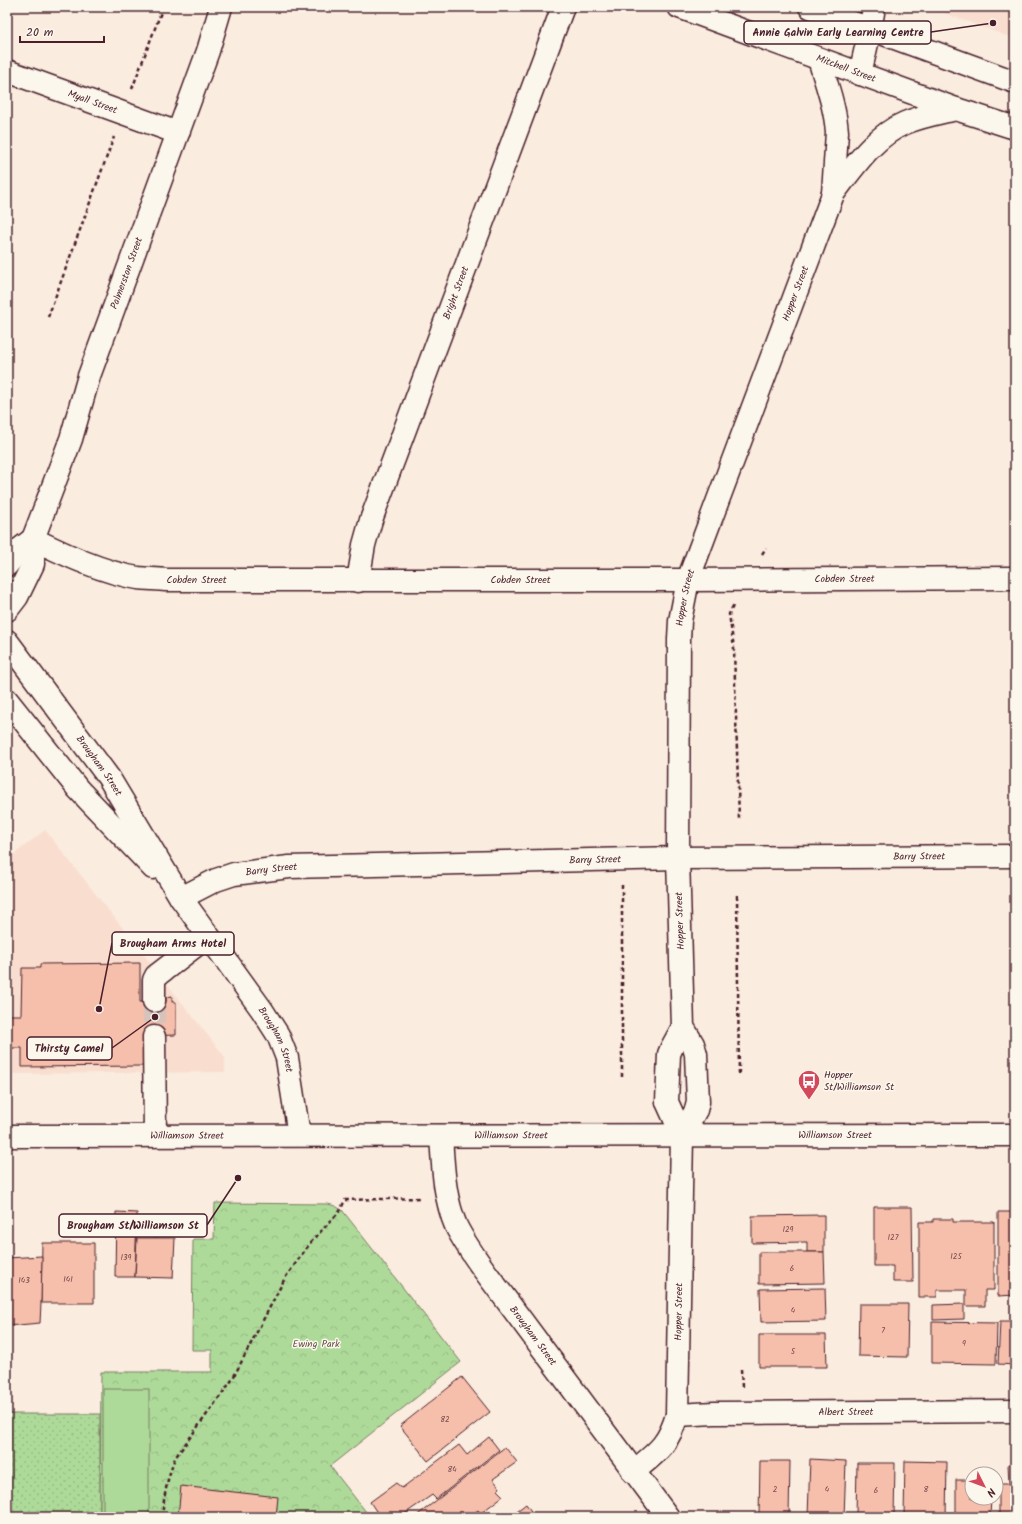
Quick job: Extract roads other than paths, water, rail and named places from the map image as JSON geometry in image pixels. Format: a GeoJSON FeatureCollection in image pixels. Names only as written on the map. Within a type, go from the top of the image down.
{"type":"FeatureCollection","features":[{"type":"Feature","properties":{"kind":"street","name":"Palmerston Street"},"geometry":{"type":"LineString","coordinates":[[7,610],[17,597],[33,564],[33,539],[71,439],[89,376],[208,51],[221,7]]}},
{"type":"Feature","properties":{"kind":"street","name":"Bright Street"},"geometry":{"type":"LineString","coordinates":[[358,580],[364,545],[371,520],[563,7]]}},
{"type":"Feature","properties":{"kind":"street","name":"Mitchell Street"},"geometry":{"type":"LineString","coordinates":[[679,7],[956,109],[1015,128]]}},
{"type":"Feature","properties":{"kind":"street"},"geometry":{"type":"LineString","coordinates":[[810,7],[1015,82]]}},
{"type":"Feature","properties":{"kind":"street"},"geometry":{"type":"LineString","coordinates":[[860,74],[874,7]]}},
{"type":"Feature","properties":{"kind":"street","name":"Hopper Street"},"geometry":{"type":"LineString","coordinates":[[682,1135],[696,1110],[698,1102],[696,1054],[693,1044],[683,1027],[678,858],[680,621],[688,580],[833,194],[837,132],[836,122],[833,103],[819,59]]}},
{"type":"Feature","properties":{"kind":"street","name":"Myall Street"},"geometry":{"type":"LineString","coordinates":[[7,71],[178,133]]}},
{"type":"Feature","properties":{"kind":"street","name":"Hopper Street"},"geometry":{"type":"LineString","coordinates":[[833,194],[860,159],[878,141],[892,130],[922,116],[956,109]]}},
{"type":"Feature","properties":{"kind":"street","name":"Palmerston Street"},"geometry":{"type":"LineString","coordinates":[[7,565],[13,556],[33,539]]}},
{"type":"Feature","properties":{"kind":"street","name":"Cobden Street"},"geometry":{"type":"LineString","coordinates":[[33,539],[105,569],[137,578],[173,580],[688,580],[1015,578]]}},
{"type":"Feature","properties":{"kind":"street","name":"Brougham Street"},"geometry":{"type":"LineString","coordinates":[[7,641],[109,778],[181,898],[262,1010],[278,1035],[287,1058],[299,1135]]}},
{"type":"Feature","properties":{"kind":"street","name":"Brougham Street"},"geometry":{"type":"LineString","coordinates":[[7,700],[78,789],[181,898]]}},
{"type":"Feature","properties":{"kind":"street","name":"Barry Street"},"geometry":{"type":"LineString","coordinates":[[181,898],[216,880],[234,874],[289,867],[678,858],[1015,856]]}},
{"type":"Feature","properties":{"kind":"street"},"geometry":{"type":"LineString","coordinates":[[154,1001],[154,980],[156,976],[208,936]]}},
{"type":"Feature","properties":{"kind":"street","name":"Hopper Street"},"geometry":{"type":"LineString","coordinates":[[633,1472],[658,1451],[666,1442],[673,1430],[677,1415],[682,1135],[667,1102],[669,1054],[683,1027]]}},
{"type":"Feature","properties":{"kind":"street"},"geometry":{"type":"LineString","coordinates":[[154,1037],[155,1135]]}},
{"type":"Feature","properties":{"kind":"street","name":"Williamson Street"},"geometry":{"type":"LineString","coordinates":[[7,1136],[1015,1135]]}},
{"type":"Feature","properties":{"kind":"street","name":"Brougham Street"},"geometry":{"type":"LineString","coordinates":[[441,1136],[447,1196],[454,1220],[464,1240],[484,1270],[668,1517]]}},
{"type":"Feature","properties":{"kind":"street","name":"Albert Street"},"geometry":{"type":"LineString","coordinates":[[677,1415],[728,1413],[1015,1411]]}},
{"type":"Feature","properties":{"kind":"tunnel"},"geometry":{"type":"LineString","coordinates":[[154,1001],[154,1037]]}},
{"type":"Feature","properties":{"kind":"place","name":"Annie Galvin Early Learning Centre"},"geometry":{"type":"Point","coordinates":[993,23]}},
{"type":"Feature","properties":{"kind":"place","name":"Brougham Arms Hotel"},"geometry":{"type":"Point","coordinates":[99,1009]}},
{"type":"Feature","properties":{"kind":"place","name":"Thirsty Camel"},"geometry":{"type":"Point","coordinates":[155,1017]}},
{"type":"Feature","properties":{"kind":"place","name":"Hopper St/Williamson St"},"geometry":{"type":"Point","coordinates":[809,1100]}},
{"type":"Feature","properties":{"kind":"place","name":"Brougham St/Williamson St"},"geometry":{"type":"Point","coordinates":[238,1178]}},
{"type":"Feature","properties":{"kind":"park label","name":"Ewing Park"},"geometry":{"type":"Point","coordinates":[316,1344]}}]}
